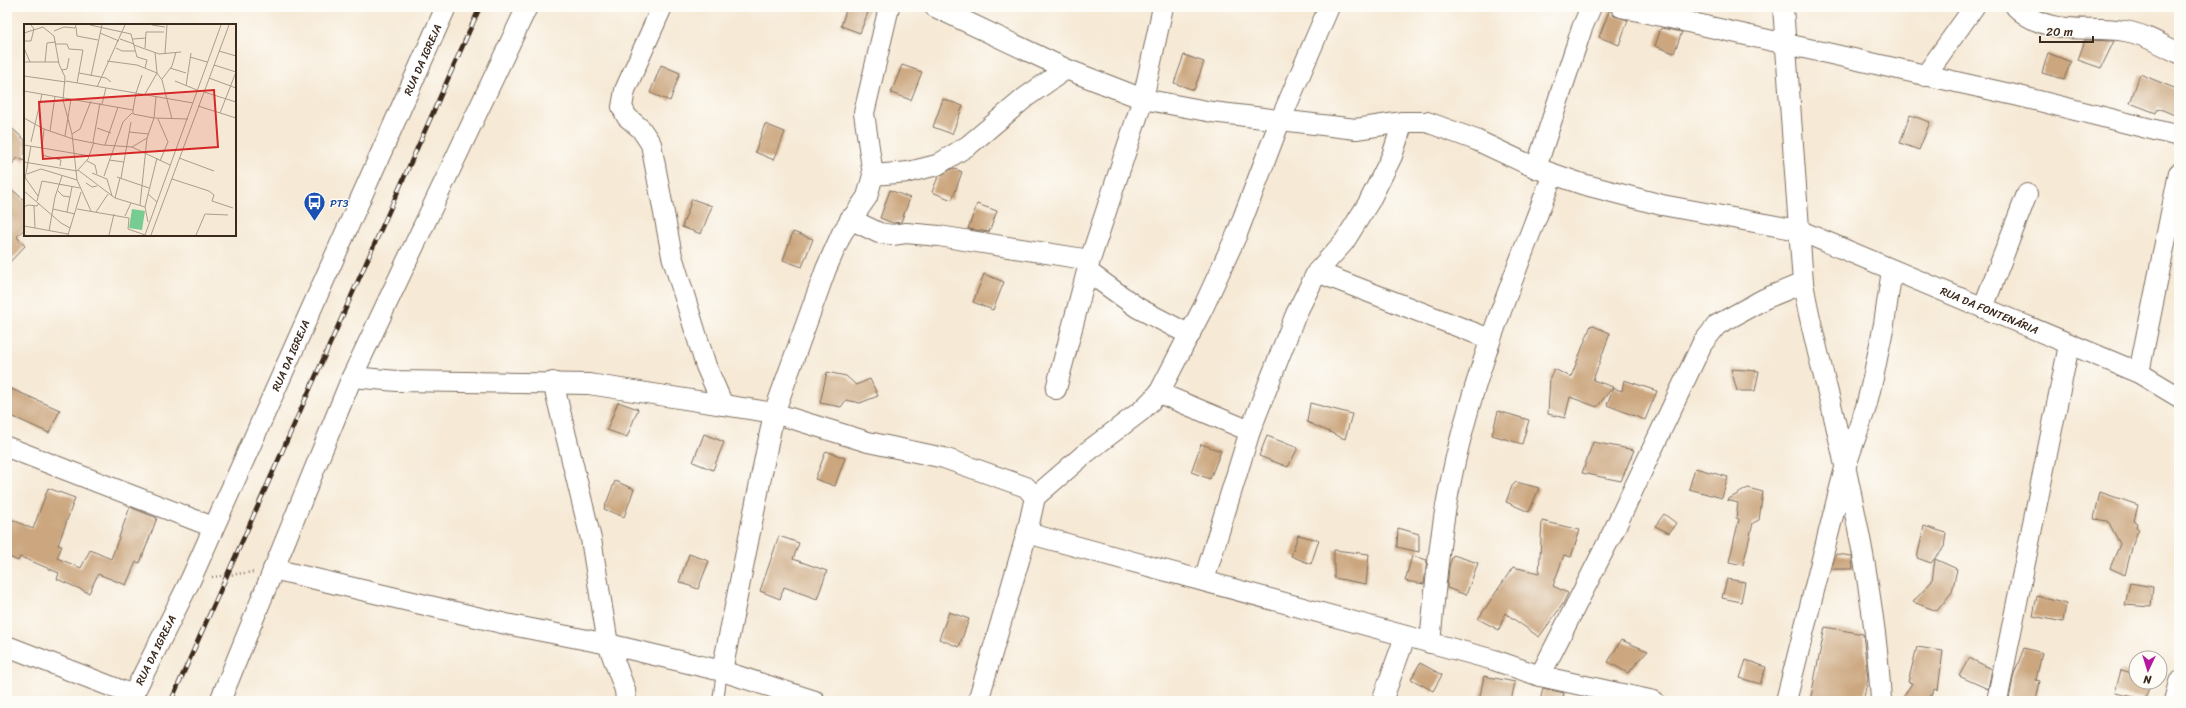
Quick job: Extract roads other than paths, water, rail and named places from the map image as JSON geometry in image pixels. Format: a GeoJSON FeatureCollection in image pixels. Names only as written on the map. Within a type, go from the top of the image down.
{"type":"FeatureCollection","features":[{"type":"Feature","properties":{"kind":"street","name":"RUA DA IGREJA"},"geometry":{"type":"LineString","coordinates":[[132,698],[190,580],[446,7]]}},
{"type":"Feature","properties":{"kind":"street"},"geometry":{"type":"LineString","coordinates":[[220,701],[352,377],[527,7]]}},
{"type":"Feature","properties":{"kind":"street"},"geometry":{"type":"LineString","coordinates":[[662,7],[625,90],[622,106],[627,117],[641,129],[651,144],[672,256],[706,366],[723,405]]}},
{"type":"Feature","properties":{"kind":"street"},"geometry":{"type":"LineString","coordinates":[[722,671],[774,413],[826,270],[842,233],[850,219],[867,196],[873,175],[864,113],[890,7]]}},
{"type":"Feature","properties":{"kind":"street","name":"RUA DA FONTENÁRIA"},"geometry":{"type":"LineString","coordinates":[[936,7],[1066,69],[1143,99],[1212,112],[1356,129],[1403,122],[1427,122],[1476,140],[1545,171],[1582,184],[1662,205],[1798,230],[2069,345],[2139,373],[2179,396]]}},
{"type":"Feature","properties":{"kind":"street"},"geometry":{"type":"LineString","coordinates":[[1056,389],[1089,266],[1143,99],[1163,7]]}},
{"type":"Feature","properties":{"kind":"street"},"geometry":{"type":"LineString","coordinates":[[978,701],[1028,533],[1035,497],[1086,452],[1140,411],[1159,393],[1190,335],[1237,234],[1280,121],[1329,7]]}},
{"type":"Feature","properties":{"kind":"street"},"geometry":{"type":"LineString","coordinates":[[1430,643],[1439,552],[1449,489],[1468,412],[1490,339],[1545,171],[1582,28],[1591,7]]}},
{"type":"Feature","properties":{"kind":"street"},"geometry":{"type":"LineString","coordinates":[[1621,7],[1786,44],[1838,54],[1925,76],[2019,96],[2179,136]]}},
{"type":"Feature","properties":{"kind":"street"},"geometry":{"type":"LineString","coordinates":[[1784,7],[1798,230],[1803,283],[1810,326],[1857,522],[1876,635],[1880,701]]}},
{"type":"Feature","properties":{"kind":"street"},"geometry":{"type":"LineString","coordinates":[[1925,76],[1974,7]]}},
{"type":"Feature","properties":{"kind":"street"},"geometry":{"type":"LineString","coordinates":[[2016,7],[2035,21],[2049,26],[2071,29],[2125,31],[2179,53]]}},
{"type":"Feature","properties":{"kind":"street"},"geometry":{"type":"LineString","coordinates":[[873,175],[909,172],[937,165],[969,145],[1026,97],[1066,69]]}},
{"type":"Feature","properties":{"kind":"street"},"geometry":{"type":"LineString","coordinates":[[1204,580],[1250,431],[1296,314],[1317,272],[1344,242],[1369,202],[1392,156],[1403,122]]}},
{"type":"Feature","properties":{"kind":"street"},"geometry":{"type":"LineString","coordinates":[[2139,373],[2179,173]]}},
{"type":"Feature","properties":{"kind":"street"},"geometry":{"type":"LineString","coordinates":[[1983,308],[2026,194]]}},
{"type":"Feature","properties":{"kind":"street"},"geometry":{"type":"LineString","coordinates":[[850,219],[879,233],[892,235],[906,233],[939,236],[1089,266],[1138,308],[1190,335]]}},
{"type":"Feature","properties":{"kind":"street"},"geometry":{"type":"LineString","coordinates":[[1786,701],[1845,468],[1866,407],[1884,324],[1892,270]]}},
{"type":"Feature","properties":{"kind":"street"},"geometry":{"type":"LineString","coordinates":[[1317,272],[1490,339]]}},
{"type":"Feature","properties":{"kind":"street"},"geometry":{"type":"LineString","coordinates":[[1540,676],[1615,528],[1702,344],[1717,325],[1764,299],[1803,283]]}},
{"type":"Feature","properties":{"kind":"street"},"geometry":{"type":"LineString","coordinates":[[1997,701],[2069,345]]}},
{"type":"Feature","properties":{"kind":"street"},"geometry":{"type":"LineString","coordinates":[[352,377],[397,381],[554,382],[589,384],[774,413],[868,442],[944,458],[1026,487],[1035,497]]}},
{"type":"Feature","properties":{"kind":"street"},"geometry":{"type":"LineString","coordinates":[[554,382],[591,539],[608,644],[625,690],[626,701]]}},
{"type":"Feature","properties":{"kind":"street"},"geometry":{"type":"LineString","coordinates":[[1159,393],[1250,431]]}},
{"type":"Feature","properties":{"kind":"street"},"geometry":{"type":"LineString","coordinates":[[7,447],[214,527]]}},
{"type":"Feature","properties":{"kind":"street"},"geometry":{"type":"LineString","coordinates":[[1028,533],[1430,643],[1540,676],[1654,701]]}},
{"type":"Feature","properties":{"kind":"street"},"geometry":{"type":"LineString","coordinates":[[273,569],[506,624],[608,644],[722,671],[815,701]]}},
{"type":"Feature","properties":{"kind":"street"},"geometry":{"type":"LineString","coordinates":[[1382,701],[1405,637]]}},
{"type":"Feature","properties":{"kind":"street"},"geometry":{"type":"LineString","coordinates":[[7,646],[132,698]]}},
{"type":"Feature","properties":{"kind":"street"},"geometry":{"type":"LineString","coordinates":[[2174,701],[2179,682]]}},
{"type":"Feature","properties":{"kind":"lane"},"geometry":{"type":"LineString","coordinates":[[718,701],[722,671]]}},
{"type":"Feature","properties":{"kind":"railway"},"geometry":{"type":"LineString","coordinates":[[171,701],[480,7]]}},
{"type":"Feature","properties":{"kind":"place","name":"PT3"},"geometry":{"type":"Point","coordinates":[315,222]}}]}
